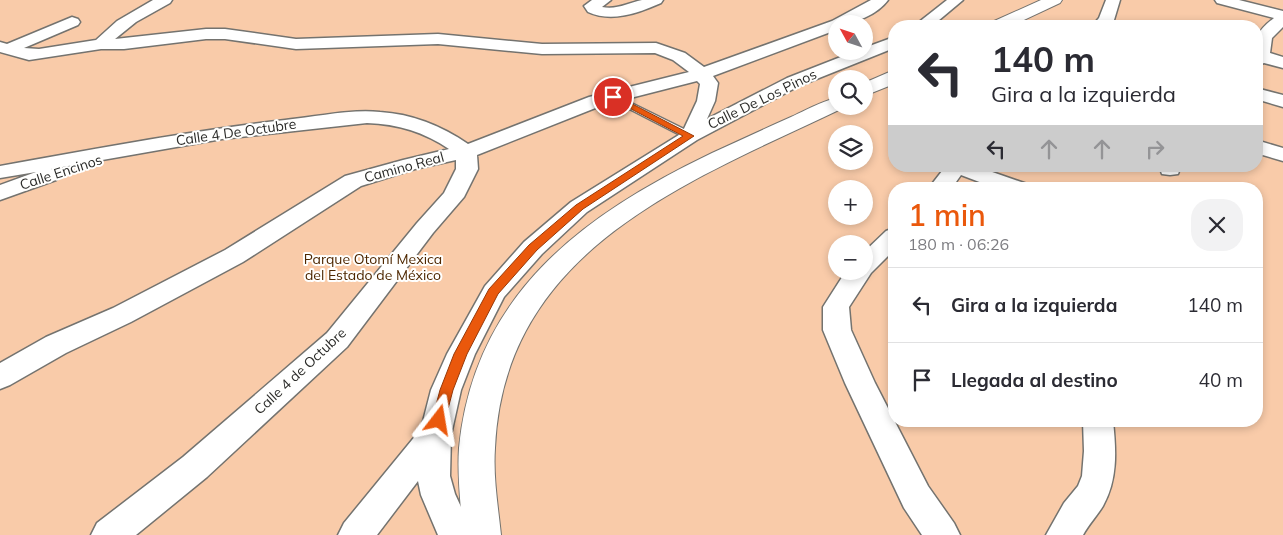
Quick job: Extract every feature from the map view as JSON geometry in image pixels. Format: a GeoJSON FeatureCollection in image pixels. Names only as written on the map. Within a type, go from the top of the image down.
{"type":"FeatureCollection","features":[{"type":"Feature","properties":{"kind":"main road"},"geometry":{"type":"LineString","coordinates":[[1011,20],[1054,0]]}},
{"type":"Feature","properties":{"kind":"main road"},"geometry":{"type":"LineString","coordinates":[[873,86],[888,79]]}},
{"type":"Feature","properties":{"kind":"main road"},"geometry":{"type":"LineString","coordinates":[[482,535],[476,448],[484,400],[498,355],[526,303],[565,259],[591,236],[661,188],[828,108]]}},
{"type":"Feature","properties":{"kind":"street"},"geometry":{"type":"LineString","coordinates":[[101,44],[110,34],[133,16],[165,0]]}},
{"type":"Feature","properties":{"kind":"street"},"geometry":{"type":"LineString","coordinates":[[604,0],[592,6],[593,9],[598,12],[616,11],[656,0]]}},
{"type":"Feature","properties":{"kind":"street","name":"Camino Real"},"geometry":{"type":"LineString","coordinates":[[856,15],[881,0]]}},
{"type":"Feature","properties":{"kind":"street"},"geometry":{"type":"LineString","coordinates":[[930,20],[956,0]]}},
{"type":"Feature","properties":{"kind":"street"},"geometry":{"type":"LineString","coordinates":[[1106,20],[1113,0]]}},
{"type":"Feature","properties":{"kind":"street"},"geometry":{"type":"LineString","coordinates":[[1222,0],[1283,18]]}},
{"type":"Feature","properties":{"kind":"street"},"geometry":{"type":"LineString","coordinates":[[1263,40],[1266,32],[1283,18]]}},
{"type":"Feature","properties":{"kind":"street"},"geometry":{"type":"LineString","coordinates":[[5,48],[72,22]]}},
{"type":"Feature","properties":{"kind":"street","name":"Camino Real"},"geometry":{"type":"LineString","coordinates":[[0,376],[56,345],[170,290],[234,256],[354,181],[410,164],[466,152],[613,97],[702,74],[828,27]]}},
{"type":"Feature","properties":{"kind":"street"},"geometry":{"type":"LineString","coordinates":[[5,48],[29,55],[101,44],[124,44],[206,34],[225,34],[296,44],[438,39],[542,49],[656,48],[670,51],[682,57],[709,82],[710,91],[690,136]]}},
{"type":"Feature","properties":{"kind":"street","name":"Calle De Los Pinos"},"geometry":{"type":"LineString","coordinates":[[456,535],[438,495],[434,476],[435,435],[446,390],[494,292],[533,248],[579,207],[690,136],[792,82],[888,44]]}},
{"type":"Feature","properties":{"kind":"street"},"geometry":{"type":"LineString","coordinates":[[1263,60],[1283,63]]}},
{"type":"Feature","properties":{"kind":"street"},"geometry":{"type":"LineString","coordinates":[[1263,95],[1283,101]]}},
{"type":"Feature","properties":{"kind":"street","name":"Calle 4 De Octubre"},"geometry":{"type":"LineString","coordinates":[[0,172],[122,152],[178,139],[340,120],[382,117],[416,124],[436,132],[466,152]]}},
{"type":"Feature","properties":{"kind":"street"},"geometry":{"type":"LineString","coordinates":[[1263,148],[1283,155]]}},
{"type":"Feature","properties":{"kind":"street","name":"Calle Encinos"},"geometry":{"type":"LineString","coordinates":[[0,193],[122,152]]}},
{"type":"Feature","properties":{"kind":"street","name":"Calle 4 de Octubre"},"geometry":{"type":"LineString","coordinates":[[109,535],[195,467],[337,340],[425,228],[453,197],[467,169],[466,152]]}},
{"type":"Feature","properties":{"kind":"street"},"geometry":{"type":"LineString","coordinates":[[944,182],[952,172]]}},
{"type":"Feature","properties":{"kind":"street"},"geometry":{"type":"LineString","coordinates":[[973,172],[1000,182]]}},
{"type":"Feature","properties":{"kind":"street"},"geometry":{"type":"LineString","coordinates":[[873,257],[888,242]]}},
{"type":"Feature","properties":{"kind":"street"},"geometry":{"type":"LineString","coordinates":[[853,280],[836,307],[837,330],[860,383],[916,497],[942,535]]}},
{"type":"Feature","properties":{"kind":"street"},"geometry":{"type":"LineString","coordinates":[[1064,535],[1076,514],[1091,495],[1098,476],[1100,451],[1098,427]]}},
{"type":"Feature","properties":{"kind":"street"},"geometry":{"type":"LineString","coordinates":[[356,535],[435,435]]}},
{"type":"Feature","properties":{"kind":"lane"},"geometry":{"type":"LineString","coordinates":[[613,97],[690,136]]}},
{"type":"Feature","properties":{"kind":"green space","name":"Parque Otomí Mexica del Estado de México"},"geometry":{"type":"Polygon","coordinates":[[[0,0],[1283,0],[1283,535],[0,535],[0,0]]]}},
{"type":"Feature","properties":{"kind":"route"},"geometry":{"type":"LineString","coordinates":[[439,420],[446,390],[461,354],[494,292],[533,248],[579,207],[690,136],[613,97]]}}]}
